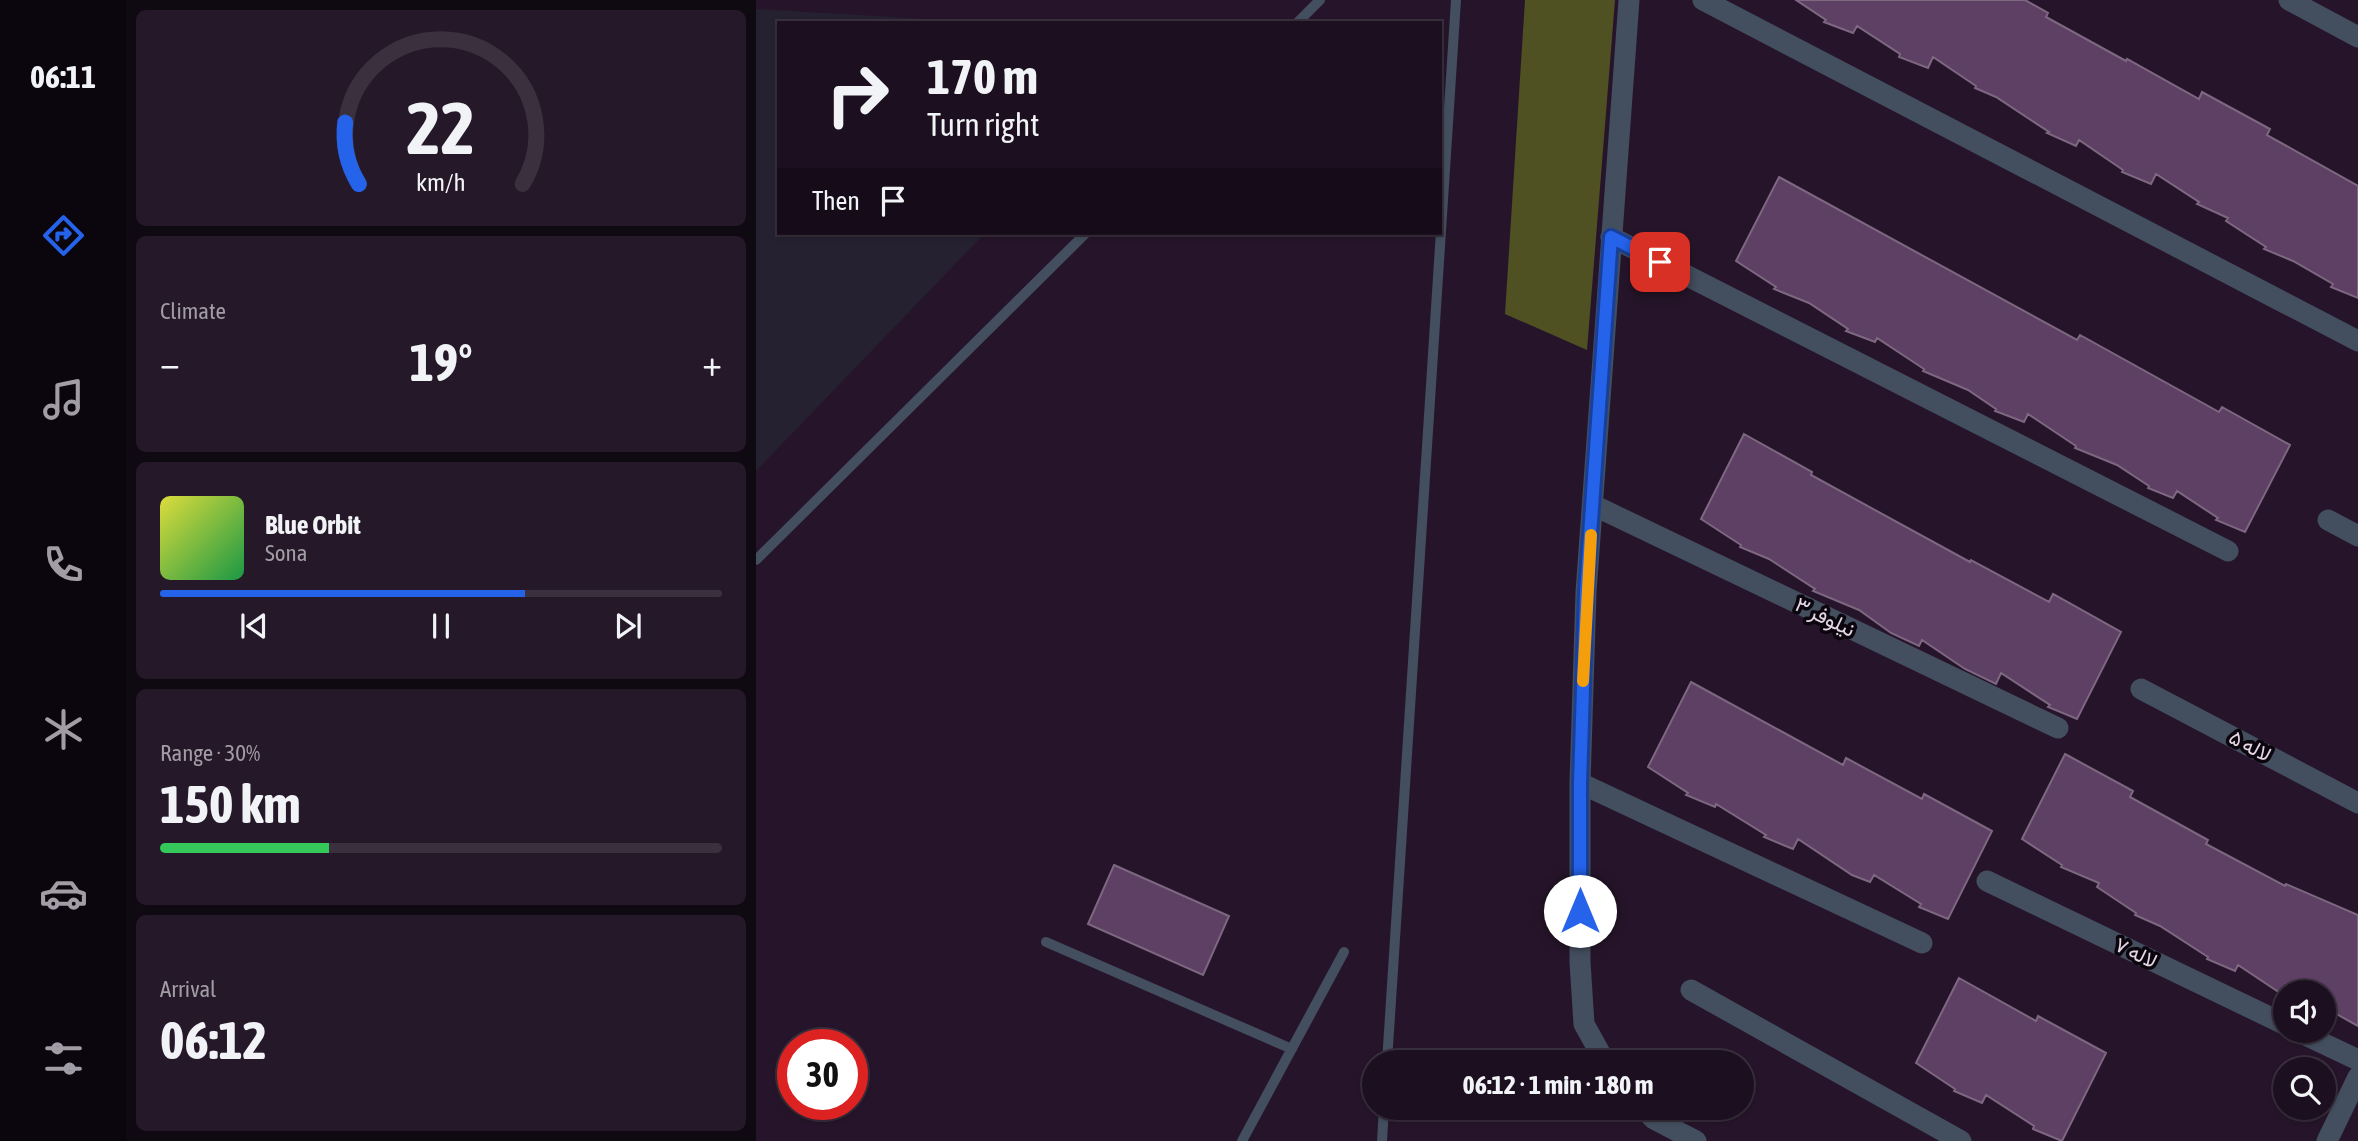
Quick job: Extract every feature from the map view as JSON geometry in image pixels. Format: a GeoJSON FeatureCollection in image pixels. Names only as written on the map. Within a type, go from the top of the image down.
{"type":"FeatureCollection","features":[{"type":"Feature","properties":{"kind":"street"},"geometry":{"type":"LineString","coordinates":[[1598,1050],[1584,1024],[1580,962],[1580,783],[1586,592],[1629,0]]}},
{"type":"Feature","properties":{"kind":"street"},"geometry":{"type":"LineString","coordinates":[[1703,0],[2358,341]]}},
{"type":"Feature","properties":{"kind":"street"},"geometry":{"type":"LineString","coordinates":[[2289,0],[2358,37]]}},
{"type":"Feature","properties":{"kind":"street"},"geometry":{"type":"LineString","coordinates":[[1611,237],[2228,551]]}},
{"type":"Feature","properties":{"kind":"street","name":"نیلوفر ٣"},"geometry":{"type":"LineString","coordinates":[[1593,505],[2058,729]]}},
{"type":"Feature","properties":{"kind":"street"},"geometry":{"type":"LineString","coordinates":[[2328,520],[2358,536]]}},
{"type":"Feature","properties":{"kind":"street","name":"لاله ۵"},"geometry":{"type":"LineString","coordinates":[[2141,690],[2358,803]]}},
{"type":"Feature","properties":{"kind":"street"},"geometry":{"type":"LineString","coordinates":[[1580,783],[1922,943]]}},
{"type":"Feature","properties":{"kind":"street","name":"لاله ٧"},"geometry":{"type":"LineString","coordinates":[[1987,880],[2273,1019]]}},
{"type":"Feature","properties":{"kind":"street"},"geometry":{"type":"LineString","coordinates":[[1691,990],[1961,1141]]}},
{"type":"Feature","properties":{"kind":"street"},"geometry":{"type":"LineString","coordinates":[[2322,1043],[2358,1060]]}},
{"type":"Feature","properties":{"kind":"street"},"geometry":{"type":"LineString","coordinates":[[2327,1141],[2358,1077]]}},
{"type":"Feature","properties":{"kind":"street"},"geometry":{"type":"LineString","coordinates":[[1656,1120],[1696,1141]]}},
{"type":"Feature","properties":{"kind":"lane"},"geometry":{"type":"LineString","coordinates":[[1299,21],[1320,0]]}},
{"type":"Feature","properties":{"kind":"lane"},"geometry":{"type":"LineString","coordinates":[[1442,215],[1456,0]]}},
{"type":"Feature","properties":{"kind":"lane"},"geometry":{"type":"LineString","coordinates":[[756,560],[1084,235]]}},
{"type":"Feature","properties":{"kind":"lane"},"geometry":{"type":"LineString","coordinates":[[1388,1050],[1441,235]]}},
{"type":"Feature","properties":{"kind":"lane"},"geometry":{"type":"LineString","coordinates":[[1046,943],[1292,1049]]}},
{"type":"Feature","properties":{"kind":"lane"},"geometry":{"type":"LineString","coordinates":[[1242,1141],[1344,952]]}},
{"type":"Feature","properties":{"kind":"lane"},"geometry":{"type":"LineString","coordinates":[[1382,1141],[1383,1120]]}},
{"type":"Feature","properties":{"kind":"shaded area"},"geometry":{"type":"Polygon","coordinates":[[[1525,0],[1615,0],[1587,350],[1505,314],[1525,0]]]}},
{"type":"Feature","properties":{"kind":"shaded area"},"geometry":{"type":"Polygon","coordinates":[[[756,9],[957,21],[777,21],[777,235],[983,235],[756,471],[756,9]]]}},
{"type":"Feature","properties":{"kind":"building"},"geometry":{"type":"Polygon","coordinates":[[[1796,0],[2025,0],[2048,13],[2046,17],[2199,99],[2202,92],[2270,129],[2267,135],[2358,186],[2358,298],[2331,287],[2333,284],[2293,261],[2264,249],[2266,247],[2226,221],[2228,218],[2197,204],[2199,202],[2156,174],[2151,184],[2122,172],[2123,170],[2079,140],[2076,146],[2047,133],[2049,132],[1996,97],[1975,88],[1976,86],[1933,57],[1928,68],[1899,57],[1900,54],[1857,26],[1853,33],[1824,22],[1826,20],[1796,0]]]}},
{"type":"Feature","properties":{"kind":"building"},"geometry":{"type":"Polygon","coordinates":[[[1779,177],[2077,340],[2080,335],[2219,412],[2222,407],[2290,445],[2245,532],[2216,520],[2218,518],[2177,491],[2173,498],[2148,488],[2149,486],[2117,465],[2075,448],[2076,446],[2028,414],[2024,422],[1995,411],[1996,409],[1968,390],[1923,371],[1924,369],[1877,338],[1875,342],[1846,331],[1848,329],[1809,303],[1774,289],[1776,287],[1736,261],[1779,177]]]}},
{"type":"Feature","properties":{"kind":"building"},"geometry":{"type":"Polygon","coordinates":[[[1744,434],[1812,472],[1811,475],[1970,562],[1971,560],[2049,602],[2053,594],[2121,632],[2077,719],[2048,707],[2050,705],[2001,673],[1996,684],[1965,669],[1922,640],[1919,646],[1891,633],[1859,610],[1813,591],[1815,589],[1769,559],[1740,547],[1741,545],[1701,519],[1744,434]]]}},
{"type":"Feature","properties":{"kind":"building"},"geometry":{"type":"Polygon","coordinates":[[[1691,682],[1843,765],[1846,758],[1922,799],[1924,794],[1992,831],[1948,919],[1919,907],[1921,904],[1874,875],[1870,882],[1852,875],[1798,839],[1793,849],[1764,837],[1766,835],[1716,804],[1715,807],[1686,795],[1688,793],[1648,767],[1691,682]]]}},
{"type":"Feature","properties":{"kind":"building"},"geometry":{"type":"Polygon","coordinates":[[[2065,754],[2133,791],[2130,797],[2208,840],[2206,844],[2285,886],[2286,884],[2358,915],[2358,1026],[2336,1014],[2336,980],[2273,980],[2273,988],[2238,965],[2235,971],[2207,959],[2208,957],[2160,926],[2135,915],[2136,913],[2097,887],[2099,883],[2061,867],[2062,865],[2022,839],[2065,754]]]}},
{"type":"Feature","properties":{"kind":"building"},"geometry":{"type":"Polygon","coordinates":[[[1114,865],[1229,916],[1203,975],[1088,924],[1114,865]]]}},
{"type":"Feature","properties":{"kind":"building"},"geometry":{"type":"Polygon","coordinates":[[[1959,978],[2036,1021],[2038,1016],[2106,1053],[2062,1141],[2033,1129],[2034,1126],[1986,1095],[1982,1103],[1954,1091],[1955,1089],[1916,1063],[1959,978]]]}},
{"type":"Feature","properties":{"kind":"slow traffic"},"geometry":{"type":"LineString","coordinates":[[1583,681],[1591,535]]}},
{"type":"Feature","properties":{"kind":"route"},"geometry":{"type":"LineString","coordinates":[[1580,911],[1580,783],[1586,592],[1611,237],[1660,262]]}}]}
